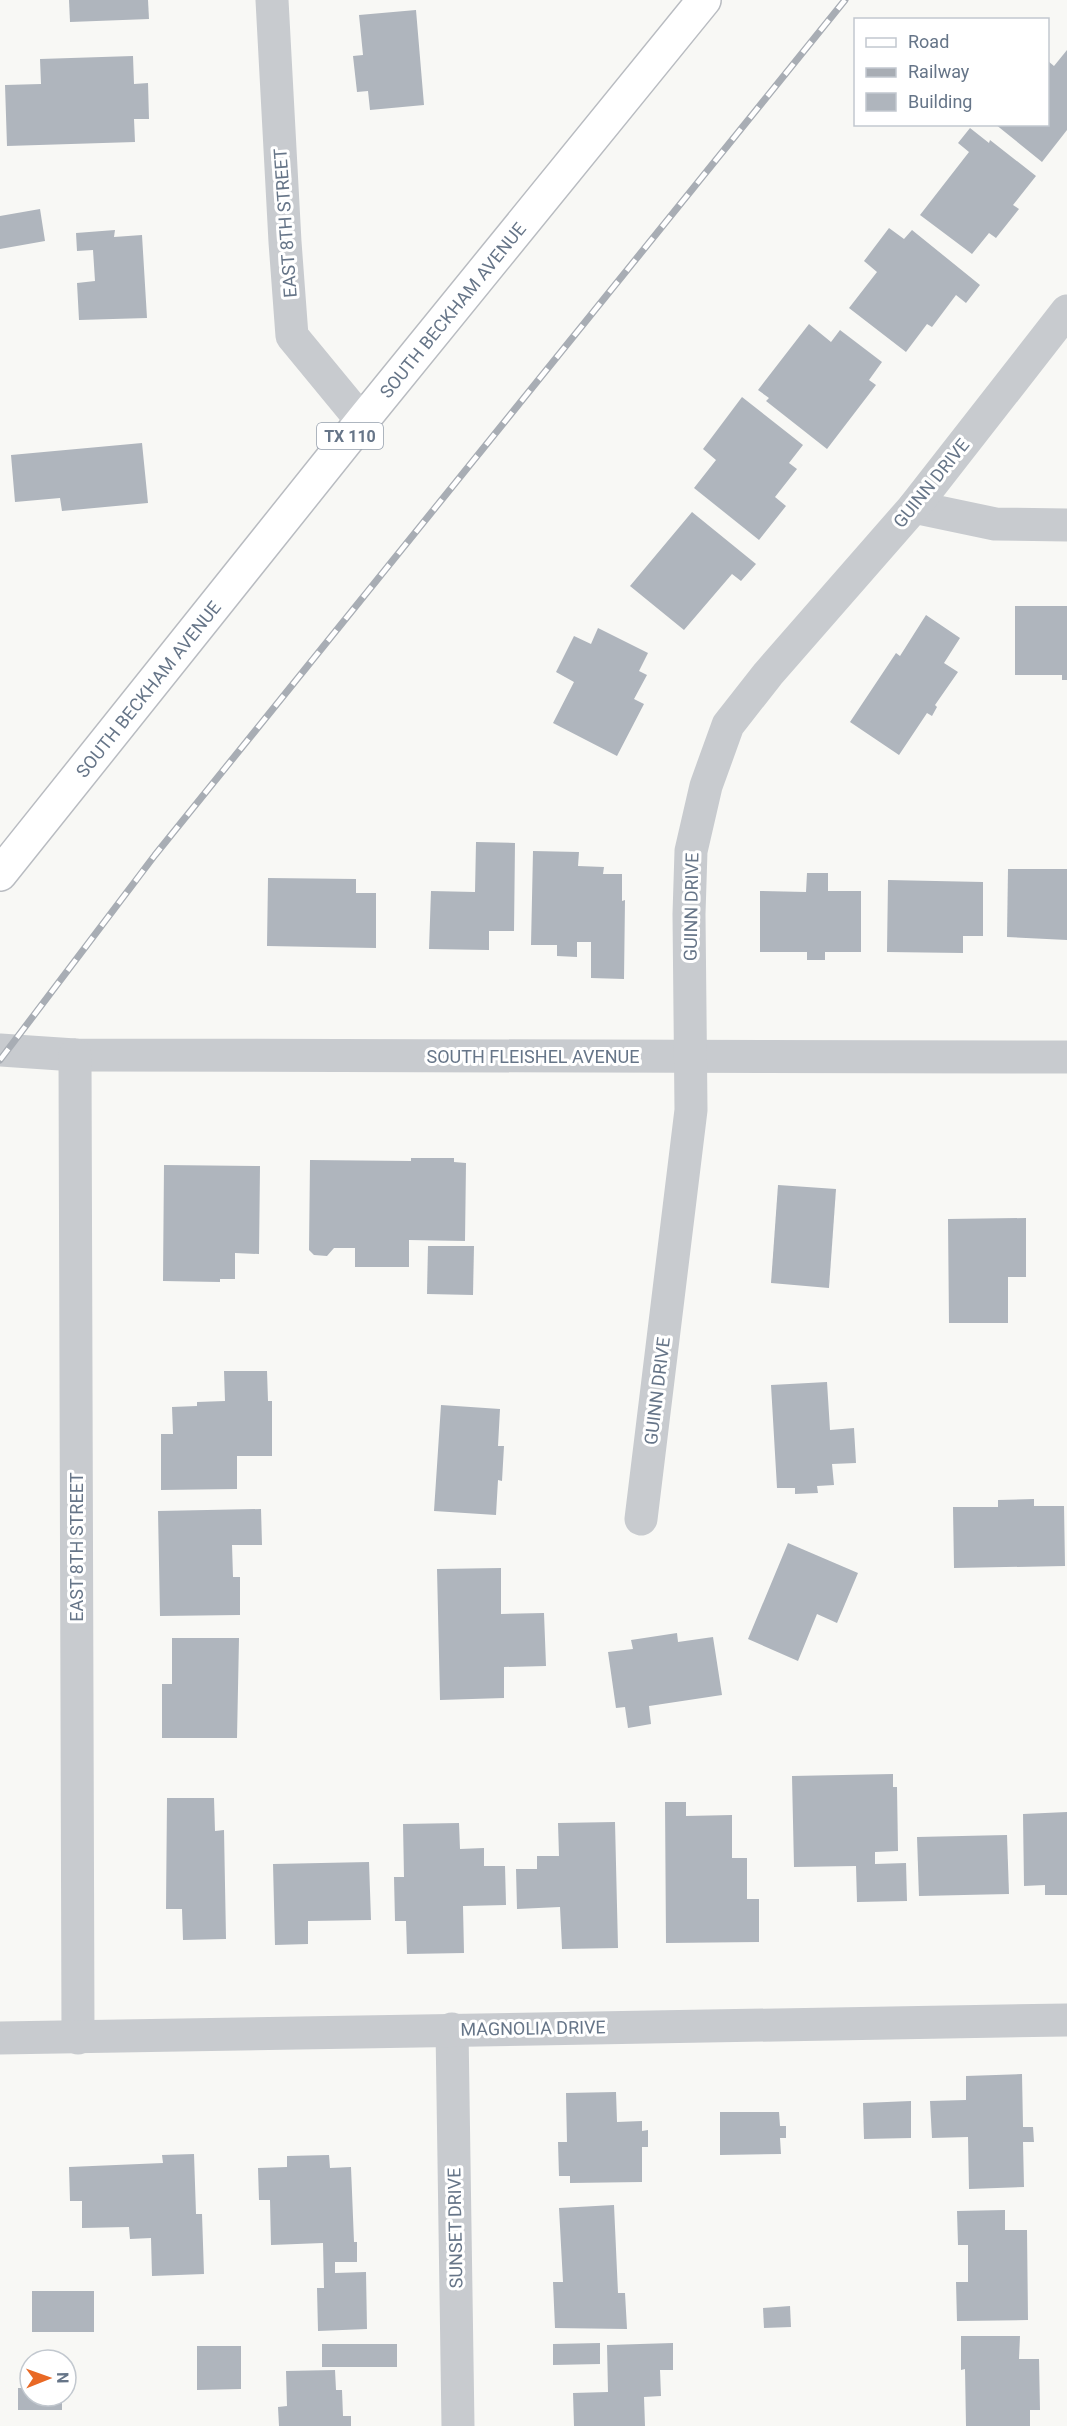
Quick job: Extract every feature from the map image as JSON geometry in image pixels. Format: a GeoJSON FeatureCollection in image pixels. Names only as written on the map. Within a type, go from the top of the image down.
{"type":"FeatureCollection","features":[{"type":"Feature","properties":{"kind":"main road","name":"SOUTH BECKHAM AVENUE"},"geometry":{"type":"LineString","coordinates":[[0,874],[362,421],[704,0]]}},
{"type":"Feature","properties":{"kind":"street","name":"EAST 8TH STREET"},"geometry":{"type":"LineString","coordinates":[[272,0],[292,336],[362,421]]}},
{"type":"Feature","properties":{"kind":"street","name":"GUINN DRIVE"},"geometry":{"type":"LineString","coordinates":[[641,1519],[691,1110],[692,1056],[688,914],[691,851],[706,786],[728,725],[768,675],[914,507],[1067,311]]}},
{"type":"Feature","properties":{"kind":"street"},"geometry":{"type":"LineString","coordinates":[[914,507],[995,524],[1067,525]]}},
{"type":"Feature","properties":{"kind":"street","name":"SOUTH FLEISHEL AVENUE"},"geometry":{"type":"LineString","coordinates":[[0,1050],[75,1055],[1067,1057]]}},
{"type":"Feature","properties":{"kind":"street","name":"EAST 8TH STREET"},"geometry":{"type":"LineString","coordinates":[[75,1055],[78,2038]]}},
{"type":"Feature","properties":{"kind":"street","name":"MAGNOLIA DRIVE"},"geometry":{"type":"LineString","coordinates":[[0,2038],[1067,2020]]}},
{"type":"Feature","properties":{"kind":"street","name":"SUNSET DRIVE"},"geometry":{"type":"LineString","coordinates":[[452,2030],[458,2426]]}},
{"type":"Feature","properties":{"kind":"building"},"geometry":{"type":"Polygon","coordinates":[[[69,0],[148,0],[149,19],[70,22],[69,0]]]}},
{"type":"Feature","properties":{"kind":"building"},"geometry":{"type":"Polygon","coordinates":[[[416,10],[424,105],[370,110],[368,91],[357,92],[353,56],[363,55],[359,15],[416,10]]]}},
{"type":"Feature","properties":{"kind":"building"},"geometry":{"type":"Polygon","coordinates":[[[1067,50],[1067,130],[1042,162],[997,126],[1049,126],[1049,62],[1054,66],[1067,50]]]}},
{"type":"Feature","properties":{"kind":"building"},"geometry":{"type":"Polygon","coordinates":[[[133,56],[134,84],[148,83],[149,119],[134,119],[135,142],[7,146],[5,85],[41,84],[40,59],[133,56]]]}},
{"type":"Feature","properties":{"kind":"building"},"geometry":{"type":"Polygon","coordinates":[[[970,128],[989,143],[990,140],[1036,176],[1013,205],[1019,209],[996,238],[989,233],[972,254],[920,215],[969,152],[958,143],[970,128]]]}},
{"type":"Feature","properties":{"kind":"building"},"geometry":{"type":"Polygon","coordinates":[[[40,209],[45,241],[0,249],[0,216],[40,209]]]}},
{"type":"Feature","properties":{"kind":"building"},"geometry":{"type":"Polygon","coordinates":[[[889,228],[904,239],[912,230],[980,285],[966,303],[956,295],[932,327],[927,324],[906,352],[849,308],[877,272],[864,261],[889,228]]]}},
{"type":"Feature","properties":{"kind":"building"},"geometry":{"type":"Polygon","coordinates":[[[115,230],[114,237],[142,235],[147,318],[79,320],[77,283],[95,281],[93,250],[77,251],[76,233],[115,230]]]}},
{"type":"Feature","properties":{"kind":"building"},"geometry":{"type":"Polygon","coordinates":[[[809,324],[831,342],[840,330],[882,362],[869,380],[876,385],[827,449],[766,401],[769,398],[758,390],[809,324]]]}},
{"type":"Feature","properties":{"kind":"building"},"geometry":{"type":"Polygon","coordinates":[[[742,397],[803,445],[789,463],[797,469],[775,497],[786,506],[759,540],[694,488],[716,460],[703,449],[742,397]]]}},
{"type":"Feature","properties":{"kind":"building"},"geometry":{"type":"Polygon","coordinates":[[[142,443],[148,503],[62,511],[60,498],[15,502],[11,455],[142,443]]]}},
{"type":"Feature","properties":{"kind":"building"},"geometry":{"type":"Polygon","coordinates":[[[692,512],[756,564],[741,581],[732,574],[684,630],[630,586],[692,512]]]}},
{"type":"Feature","properties":{"kind":"building"},"geometry":{"type":"Polygon","coordinates":[[[1015,606],[1067,606],[1067,680],[1062,680],[1062,675],[1015,675],[1015,606]]]}},
{"type":"Feature","properties":{"kind":"building"},"geometry":{"type":"Polygon","coordinates":[[[926,615],[960,638],[944,663],[958,672],[935,705],[937,707],[932,716],[927,713],[899,755],[850,722],[896,653],[900,656],[926,615]]]}},
{"type":"Feature","properties":{"kind":"building"},"geometry":{"type":"Polygon","coordinates":[[[598,628],[648,653],[639,671],[647,675],[634,699],[644,704],[617,756],[553,723],[574,682],[556,672],[574,636],[591,644],[598,628]]]}},
{"type":"Feature","properties":{"kind":"building"},"geometry":{"type":"Polygon","coordinates":[[[476,842],[515,843],[514,931],[489,931],[489,950],[429,949],[431,891],[475,892],[476,842]]]}},
{"type":"Feature","properties":{"kind":"building"},"geometry":{"type":"Polygon","coordinates":[[[533,851],[579,852],[578,866],[604,867],[603,874],[622,874],[622,901],[625,900],[624,979],[591,978],[591,942],[577,942],[577,957],[557,956],[557,945],[531,945],[533,851]]]}},
{"type":"Feature","properties":{"kind":"building"},"geometry":{"type":"Polygon","coordinates":[[[1008,869],[1067,869],[1067,940],[1007,937],[1008,869]]]}},
{"type":"Feature","properties":{"kind":"building"},"geometry":{"type":"Polygon","coordinates":[[[807,873],[828,873],[828,891],[861,891],[861,952],[825,952],[825,960],[807,960],[807,952],[760,952],[760,891],[806,892],[807,873]]]}},
{"type":"Feature","properties":{"kind":"building"},"geometry":{"type":"Polygon","coordinates":[[[268,878],[356,879],[356,893],[376,893],[376,948],[267,946],[268,878]]]}},
{"type":"Feature","properties":{"kind":"building"},"geometry":{"type":"Polygon","coordinates":[[[888,880],[983,882],[983,936],[963,936],[963,953],[887,952],[888,880]]]}},
{"type":"Feature","properties":{"kind":"building"},"geometry":{"type":"Polygon","coordinates":[[[411,1158],[454,1158],[454,1162],[466,1163],[465,1241],[409,1240],[409,1267],[355,1267],[355,1248],[334,1248],[327,1256],[314,1255],[309,1250],[310,1160],[411,1161],[411,1158]]]}},
{"type":"Feature","properties":{"kind":"building"},"geometry":{"type":"Polygon","coordinates":[[[164,1165],[260,1166],[259,1254],[235,1253],[235,1279],[220,1279],[220,1282],[163,1281],[164,1165]]]}},
{"type":"Feature","properties":{"kind":"building"},"geometry":{"type":"Polygon","coordinates":[[[778,1185],[836,1189],[829,1288],[771,1283],[778,1185]]]}},
{"type":"Feature","properties":{"kind":"building"},"geometry":{"type":"Polygon","coordinates":[[[1026,1218],[1026,1277],[1008,1277],[1008,1323],[949,1323],[948,1219],[1026,1218]]]}},
{"type":"Feature","properties":{"kind":"building"},"geometry":{"type":"Polygon","coordinates":[[[428,1246],[474,1246],[473,1295],[427,1294],[428,1246]]]}},
{"type":"Feature","properties":{"kind":"building"},"geometry":{"type":"Polygon","coordinates":[[[224,1371],[267,1371],[268,1401],[272,1401],[272,1456],[237,1456],[237,1489],[161,1490],[161,1434],[173,1434],[172,1407],[197,1406],[197,1402],[225,1401],[224,1371]]]}},
{"type":"Feature","properties":{"kind":"building"},"geometry":{"type":"Polygon","coordinates":[[[827,1382],[830,1430],[854,1428],[856,1463],[832,1464],[834,1485],[817,1486],[818,1493],[795,1494],[795,1488],[777,1488],[771,1385],[827,1382]]]}},
{"type":"Feature","properties":{"kind":"building"},"geometry":{"type":"Polygon","coordinates":[[[441,1405],[500,1409],[498,1446],[504,1446],[502,1481],[498,1480],[496,1515],[434,1511],[441,1405]]]}},
{"type":"Feature","properties":{"kind":"building"},"geometry":{"type":"Polygon","coordinates":[[[1034,1499],[1034,1506],[1064,1506],[1065,1566],[954,1568],[953,1507],[998,1507],[998,1500],[1034,1499]]]}},
{"type":"Feature","properties":{"kind":"building"},"geometry":{"type":"Polygon","coordinates":[[[261,1509],[262,1545],[232,1545],[233,1577],[240,1577],[240,1615],[160,1616],[158,1511],[261,1509]]]}},
{"type":"Feature","properties":{"kind":"building"},"geometry":{"type":"Polygon","coordinates":[[[788,1543],[858,1573],[837,1623],[817,1614],[798,1661],[748,1639],[788,1543]]]}},
{"type":"Feature","properties":{"kind":"building"},"geometry":{"type":"Polygon","coordinates":[[[501,1568],[501,1614],[544,1613],[546,1666],[504,1667],[504,1698],[440,1700],[437,1569],[501,1568]]]}},
{"type":"Feature","properties":{"kind":"building"},"geometry":{"type":"Polygon","coordinates":[[[677,1633],[678,1642],[713,1637],[722,1695],[649,1706],[651,1724],[628,1728],[625,1707],[616,1708],[608,1652],[633,1649],[631,1640],[677,1633]]]}},
{"type":"Feature","properties":{"kind":"building"},"geometry":{"type":"Polygon","coordinates":[[[172,1638],[239,1638],[237,1738],[162,1738],[162,1684],[172,1684],[172,1638]]]}},
{"type":"Feature","properties":{"kind":"building"},"geometry":{"type":"Polygon","coordinates":[[[893,1774],[893,1787],[897,1787],[898,1851],[875,1852],[875,1864],[906,1863],[907,1901],[857,1902],[856,1866],[794,1867],[792,1776],[893,1774]]]}},
{"type":"Feature","properties":{"kind":"building"},"geometry":{"type":"Polygon","coordinates":[[[167,1798],[214,1798],[215,1831],[224,1830],[226,1939],[183,1940],[182,1909],[166,1909],[167,1798]]]}},
{"type":"Feature","properties":{"kind":"building"},"geometry":{"type":"Polygon","coordinates":[[[665,1802],[686,1802],[686,1816],[732,1815],[732,1858],[747,1858],[747,1899],[759,1899],[759,1942],[666,1943],[665,1802]]]}},
{"type":"Feature","properties":{"kind":"building"},"geometry":{"type":"Polygon","coordinates":[[[1067,1812],[1067,1895],[1045,1895],[1045,1885],[1024,1886],[1023,1814],[1067,1812]]]}},
{"type":"Feature","properties":{"kind":"building"},"geometry":{"type":"Polygon","coordinates":[[[615,1822],[618,1948],[562,1949],[560,1907],[517,1909],[516,1869],[537,1869],[537,1856],[559,1856],[558,1823],[615,1822]]]}},
{"type":"Feature","properties":{"kind":"building"},"geometry":{"type":"Polygon","coordinates":[[[459,1823],[460,1849],[484,1848],[484,1866],[505,1866],[506,1905],[463,1906],[464,1953],[407,1954],[406,1921],[395,1921],[394,1877],[404,1877],[403,1824],[459,1823]]]}},
{"type":"Feature","properties":{"kind":"building"},"geometry":{"type":"Polygon","coordinates":[[[1007,1835],[1009,1894],[919,1896],[917,1837],[1007,1835]]]}},
{"type":"Feature","properties":{"kind":"building"},"geometry":{"type":"Polygon","coordinates":[[[369,1862],[371,1920],[308,1921],[308,1944],[275,1945],[273,1864],[369,1862]]]}},
{"type":"Feature","properties":{"kind":"building"},"geometry":{"type":"Polygon","coordinates":[[[1022,2074],[1023,2127],[1033,2127],[1034,2142],[1023,2142],[1024,2187],[969,2189],[968,2137],[932,2138],[930,2101],[966,2100],[966,2076],[1022,2074]]]}},
{"type":"Feature","properties":{"kind":"building"},"geometry":{"type":"Polygon","coordinates":[[[616,2092],[617,2122],[642,2121],[642,2131],[648,2130],[648,2147],[642,2147],[642,2182],[570,2183],[570,2176],[559,2176],[558,2142],[567,2142],[566,2093],[616,2092]]]}},
{"type":"Feature","properties":{"kind":"building"},"geometry":{"type":"Polygon","coordinates":[[[911,2101],[911,2138],[864,2139],[863,2103],[911,2101]]]}},
{"type":"Feature","properties":{"kind":"building"},"geometry":{"type":"Polygon","coordinates":[[[720,2112],[779,2112],[780,2126],[786,2126],[786,2138],[780,2138],[781,2154],[720,2155],[720,2112]]]}},
{"type":"Feature","properties":{"kind":"building"},"geometry":{"type":"Polygon","coordinates":[[[194,2154],[196,2214],[202,2214],[204,2274],[152,2276],[151,2238],[130,2239],[129,2227],[82,2228],[82,2201],[70,2201],[69,2167],[163,2163],[162,2155],[194,2154]]]}},
{"type":"Feature","properties":{"kind":"building"},"geometry":{"type":"Polygon","coordinates":[[[329,2155],[330,2168],[351,2167],[354,2242],[357,2242],[357,2262],[335,2262],[335,2273],[366,2272],[367,2329],[318,2331],[317,2288],[324,2288],[323,2243],[271,2245],[270,2200],[259,2200],[258,2168],[287,2167],[287,2156],[329,2155]]]}},
{"type":"Feature","properties":{"kind":"building"},"geometry":{"type":"Polygon","coordinates":[[[614,2205],[618,2293],[625,2293],[627,2329],[555,2328],[553,2282],[563,2282],[559,2208],[614,2205]]]}},
{"type":"Feature","properties":{"kind":"building"},"geometry":{"type":"Polygon","coordinates":[[[1005,2210],[1005,2230],[1027,2230],[1028,2320],[957,2321],[956,2282],[968,2282],[968,2245],[958,2245],[957,2211],[1005,2210]]]}},
{"type":"Feature","properties":{"kind":"building"},"geometry":{"type":"Polygon","coordinates":[[[32,2291],[94,2291],[94,2332],[32,2332],[32,2291]]]}},
{"type":"Feature","properties":{"kind":"building"},"geometry":{"type":"Polygon","coordinates":[[[790,2306],[791,2327],[764,2328],[763,2308],[790,2306]]]}},
{"type":"Feature","properties":{"kind":"building"},"geometry":{"type":"Polygon","coordinates":[[[961,2336],[1020,2336],[1019,2359],[1039,2359],[1040,2410],[1030,2410],[1030,2426],[966,2426],[965,2369],[961,2370],[961,2336]]]}},
{"type":"Feature","properties":{"kind":"building"},"geometry":{"type":"Polygon","coordinates":[[[600,2343],[600,2364],[553,2365],[553,2344],[600,2343]]]}},
{"type":"Feature","properties":{"kind":"building"},"geometry":{"type":"Polygon","coordinates":[[[673,2343],[673,2370],[660,2370],[661,2396],[644,2397],[645,2426],[574,2426],[573,2393],[608,2392],[607,2345],[673,2343]]]}},
{"type":"Feature","properties":{"kind":"building"},"geometry":{"type":"Polygon","coordinates":[[[322,2344],[397,2344],[397,2367],[322,2367],[322,2344]]]}},
{"type":"Feature","properties":{"kind":"building"},"geometry":{"type":"Polygon","coordinates":[[[197,2346],[241,2346],[241,2389],[197,2390],[197,2346]]]}},
{"type":"Feature","properties":{"kind":"building"},"geometry":{"type":"Polygon","coordinates":[[[335,2370],[336,2390],[342,2390],[343,2416],[351,2416],[351,2426],[279,2426],[278,2407],[287,2406],[286,2371],[335,2370]]]}},
{"type":"Feature","properties":{"kind":"building"},"geometry":{"type":"Polygon","coordinates":[[[18,2408],[62,2408],[62,2410],[18,2410],[18,2408]]]}},
{"type":"Feature","properties":{"kind":"railway"},"geometry":{"type":"LineString","coordinates":[[0,1060],[155,855],[845,0]]}}]}
